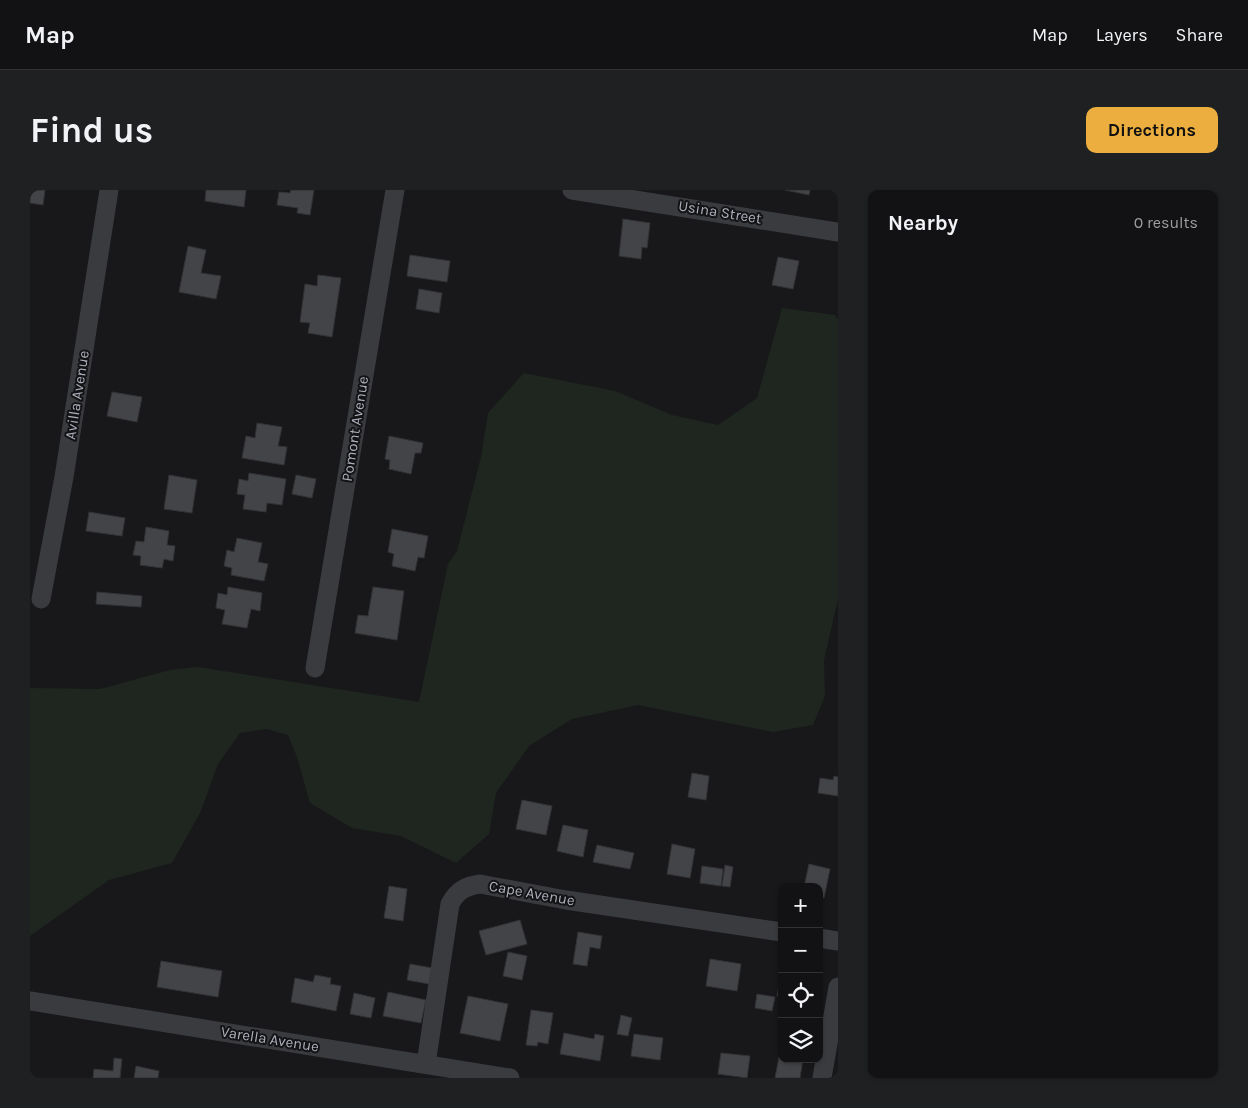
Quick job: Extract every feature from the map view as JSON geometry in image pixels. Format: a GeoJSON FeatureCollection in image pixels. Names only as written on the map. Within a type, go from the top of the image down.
{"type":"FeatureCollection","features":[{"type":"Feature","properties":{"kind":"street","name":"Avilla Avenue"},"geometry":{"type":"LineString","coordinates":[[40,599],[64,477],[109,190]]}},
{"type":"Feature","properties":{"kind":"street","name":"Pomont Avenue"},"geometry":{"type":"LineString","coordinates":[[315,668],[395,190]]}},
{"type":"Feature","properties":{"kind":"street","name":"Usina Street"},"geometry":{"type":"LineString","coordinates":[[583,191],[838,232]]}},
{"type":"Feature","properties":{"kind":"street","name":"Cape Avenue"},"geometry":{"type":"LineString","coordinates":[[426,1064],[450,904],[456,894],[470,885],[480,884],[566,900],[778,931]]}},
{"type":"Feature","properties":{"kind":"street"},"geometry":{"type":"LineString","coordinates":[[823,939],[838,941]]}},
{"type":"Feature","properties":{"kind":"street"},"geometry":{"type":"LineString","coordinates":[[822,1078],[838,987]]}},
{"type":"Feature","properties":{"kind":"street","name":"Varella Avenue"},"geometry":{"type":"LineString","coordinates":[[30,1001],[510,1078]]}},
{"type":"Feature","properties":{"kind":"shaded area"},"geometry":{"type":"Polygon","coordinates":[[[782,308],[835,315],[838,319],[838,599],[824,660],[825,696],[813,725],[773,732],[638,705],[572,719],[529,746],[496,793],[489,834],[456,863],[401,836],[352,828],[310,803],[297,757],[288,735],[266,729],[240,733],[218,764],[201,811],[172,863],[109,880],[30,936],[30,688],[100,689],[170,670],[198,667],[419,702],[448,564],[457,551],[481,457],[488,413],[524,373],[615,391],[672,415],[718,425],[757,398],[782,308]]]}},
{"type":"Feature","properties":{"kind":"building"},"geometry":{"type":"Polygon","coordinates":[[[30,190],[45,190],[43,205],[30,203],[30,190]]]}},
{"type":"Feature","properties":{"kind":"building"},"geometry":{"type":"Polygon","coordinates":[[[206,190],[246,190],[244,207],[205,201],[206,190]]]}},
{"type":"Feature","properties":{"kind":"building"},"geometry":{"type":"Polygon","coordinates":[[[291,190],[314,190],[310,215],[297,213],[298,208],[277,205],[279,192],[290,193],[291,190]]]}},
{"type":"Feature","properties":{"kind":"building"},"geometry":{"type":"Polygon","coordinates":[[[785,190],[810,190],[809,195],[785,190]]]}},
{"type":"Feature","properties":{"kind":"building"},"geometry":{"type":"Polygon","coordinates":[[[623,219],[650,223],[647,248],[642,247],[641,259],[619,256],[623,219]]]}},
{"type":"Feature","properties":{"kind":"building"},"geometry":{"type":"Polygon","coordinates":[[[188,246],[206,250],[201,273],[221,276],[216,299],[179,292],[188,246]]]}},
{"type":"Feature","properties":{"kind":"building"},"geometry":{"type":"Polygon","coordinates":[[[410,255],[450,261],[447,282],[407,276],[410,255]]]}},
{"type":"Feature","properties":{"kind":"building"},"geometry":{"type":"Polygon","coordinates":[[[778,257],[799,261],[793,289],[772,285],[778,257]]]}},
{"type":"Feature","properties":{"kind":"building"},"geometry":{"type":"Polygon","coordinates":[[[318,275],[341,278],[332,337],[308,333],[310,323],[300,322],[305,284],[317,286],[318,275]]]}},
{"type":"Feature","properties":{"kind":"building"},"geometry":{"type":"Polygon","coordinates":[[[419,289],[442,293],[439,313],[416,309],[419,289]]]}},
{"type":"Feature","properties":{"kind":"building"},"geometry":{"type":"Polygon","coordinates":[[[112,392],[142,397],[137,422],[107,416],[112,392]]]}},
{"type":"Feature","properties":{"kind":"building"},"geometry":{"type":"Polygon","coordinates":[[[257,423],[282,427],[278,446],[287,447],[284,465],[242,458],[246,436],[255,438],[257,423]]]}},
{"type":"Feature","properties":{"kind":"building"},"geometry":{"type":"Polygon","coordinates":[[[389,436],[423,443],[421,453],[415,453],[411,474],[389,469],[390,460],[385,459],[389,436]]]}},
{"type":"Feature","properties":{"kind":"building"},"geometry":{"type":"Polygon","coordinates":[[[249,473],[286,479],[282,505],[267,503],[266,512],[243,509],[245,495],[237,494],[239,479],[248,481],[249,473]]]}},
{"type":"Feature","properties":{"kind":"building"},"geometry":{"type":"Polygon","coordinates":[[[169,475],[197,480],[192,513],[164,509],[169,475]]]}},
{"type":"Feature","properties":{"kind":"building"},"geometry":{"type":"Polygon","coordinates":[[[296,475],[316,479],[312,498],[292,494],[296,475]]]}},
{"type":"Feature","properties":{"kind":"building"},"geometry":{"type":"Polygon","coordinates":[[[89,512],[125,518],[122,536],[86,531],[89,512]]]}},
{"type":"Feature","properties":{"kind":"building"},"geometry":{"type":"Polygon","coordinates":[[[146,527],[169,531],[167,545],[175,546],[173,561],[164,559],[162,568],[140,565],[141,556],[133,555],[136,541],[144,542],[146,527]]]}},
{"type":"Feature","properties":{"kind":"building"},"geometry":{"type":"Polygon","coordinates":[[[392,529],[428,536],[424,558],[418,557],[415,571],[392,566],[394,554],[388,552],[392,529]]]}},
{"type":"Feature","properties":{"kind":"building"},"geometry":{"type":"Polygon","coordinates":[[[237,538],[262,543],[258,562],[268,564],[264,581],[231,575],[232,568],[224,566],[227,550],[234,552],[237,538]]]}},
{"type":"Feature","properties":{"kind":"building"},"geometry":{"type":"Polygon","coordinates":[[[228,587],[262,593],[260,611],[251,609],[247,628],[222,624],[225,610],[216,608],[218,593],[227,595],[228,587]]]}},
{"type":"Feature","properties":{"kind":"building"},"geometry":{"type":"Polygon","coordinates":[[[373,587],[404,591],[397,640],[355,633],[358,615],[368,616],[373,587]]]}},
{"type":"Feature","properties":{"kind":"building"},"geometry":{"type":"Polygon","coordinates":[[[97,592],[142,596],[141,607],[96,604],[97,592]]]}},
{"type":"Feature","properties":{"kind":"building"},"geometry":{"type":"Polygon","coordinates":[[[692,773],[709,776],[706,800],[688,797],[692,773]]]}},
{"type":"Feature","properties":{"kind":"building"},"geometry":{"type":"Polygon","coordinates":[[[834,776],[838,777],[838,796],[818,793],[820,778],[833,780],[834,776]]]}},
{"type":"Feature","properties":{"kind":"building"},"geometry":{"type":"Polygon","coordinates":[[[522,800],[552,806],[546,835],[516,829],[522,800]]]}},
{"type":"Feature","properties":{"kind":"building"},"geometry":{"type":"Polygon","coordinates":[[[563,825],[588,830],[583,857],[557,851],[563,825]]]}},
{"type":"Feature","properties":{"kind":"building"},"geometry":{"type":"Polygon","coordinates":[[[672,844],[695,849],[690,878],[667,874],[672,844]]]}},
{"type":"Feature","properties":{"kind":"building"},"geometry":{"type":"Polygon","coordinates":[[[597,845],[634,853],[630,869],[593,862],[597,845]]]}},
{"type":"Feature","properties":{"kind":"building"},"geometry":{"type":"Polygon","coordinates":[[[809,864],[830,869],[824,898],[823,883],[805,883],[809,864]]]}},
{"type":"Feature","properties":{"kind":"building"},"geometry":{"type":"Polygon","coordinates":[[[725,865],[733,867],[730,887],[722,886],[725,865]]]}},
{"type":"Feature","properties":{"kind":"building"},"geometry":{"type":"Polygon","coordinates":[[[702,866],[723,869],[721,886],[700,883],[702,866]]]}},
{"type":"Feature","properties":{"kind":"building"},"geometry":{"type":"Polygon","coordinates":[[[389,886],[407,889],[403,921],[384,918],[389,886]]]}},
{"type":"Feature","properties":{"kind":"building"},"geometry":{"type":"Polygon","coordinates":[[[520,920],[527,944],[486,955],[479,931],[520,920]]]}},
{"type":"Feature","properties":{"kind":"building"},"geometry":{"type":"Polygon","coordinates":[[[578,932],[602,936],[600,949],[590,947],[587,966],[573,964],[578,932]]]}},
{"type":"Feature","properties":{"kind":"building"},"geometry":{"type":"Polygon","coordinates":[[[508,952],[527,956],[522,980],[503,976],[508,952]]]}},
{"type":"Feature","properties":{"kind":"building"},"geometry":{"type":"Polygon","coordinates":[[[710,959],[741,964],[737,991],[706,986],[710,959]]]}},
{"type":"Feature","properties":{"kind":"building"},"geometry":{"type":"Polygon","coordinates":[[[161,961],[222,971],[218,997],[157,987],[161,961]]]}},
{"type":"Feature","properties":{"kind":"building"},"geometry":{"type":"Polygon","coordinates":[[[410,964],[432,968],[429,984],[407,980],[410,964]]]}},
{"type":"Feature","properties":{"kind":"building"},"geometry":{"type":"Polygon","coordinates":[[[315,975],[331,978],[330,984],[341,986],[336,1011],[291,1002],[295,978],[313,982],[315,975]]]}},
{"type":"Feature","properties":{"kind":"building"},"geometry":{"type":"Polygon","coordinates":[[[388,992],[426,1000],[421,1023],[383,1016],[388,992]]]}},
{"type":"Feature","properties":{"kind":"building"},"geometry":{"type":"Polygon","coordinates":[[[354,993],[375,998],[371,1018],[350,1014],[354,993]]]}},
{"type":"Feature","properties":{"kind":"building"},"geometry":{"type":"Polygon","coordinates":[[[757,994],[775,997],[772,1011],[755,1008],[757,994]]]}},
{"type":"Feature","properties":{"kind":"building"},"geometry":{"type":"Polygon","coordinates":[[[468,996],[508,1004],[500,1041],[460,1033],[468,996]]]}},
{"type":"Feature","properties":{"kind":"building"},"geometry":{"type":"Polygon","coordinates":[[[531,1010],[553,1013],[548,1044],[538,1042],[537,1046],[526,1045],[531,1010]]]}},
{"type":"Feature","properties":{"kind":"building"},"geometry":{"type":"Polygon","coordinates":[[[621,1015],[632,1018],[628,1036],[617,1034],[621,1015]]]}},
{"type":"Feature","properties":{"kind":"building"},"geometry":{"type":"Polygon","coordinates":[[[564,1033],[594,1039],[595,1034],[604,1036],[600,1061],[560,1054],[564,1033]]]}},
{"type":"Feature","properties":{"kind":"building"},"geometry":{"type":"Polygon","coordinates":[[[634,1034],[663,1038],[660,1060],[631,1056],[634,1034]]]}},
{"type":"Feature","properties":{"kind":"building"},"geometry":{"type":"Polygon","coordinates":[[[721,1053],[750,1056],[747,1078],[718,1074],[721,1053]]]}},
{"type":"Feature","properties":{"kind":"building"},"geometry":{"type":"Polygon","coordinates":[[[114,1058],[122,1059],[120,1078],[93,1078],[94,1069],[113,1071],[114,1058]]]}},
{"type":"Feature","properties":{"kind":"building"},"geometry":{"type":"Polygon","coordinates":[[[778,1062],[802,1063],[800,1078],[775,1078],[778,1062]]]}},
{"type":"Feature","properties":{"kind":"building"},"geometry":{"type":"Polygon","coordinates":[[[136,1066],[159,1071],[158,1078],[134,1078],[136,1066]]]}}]}
